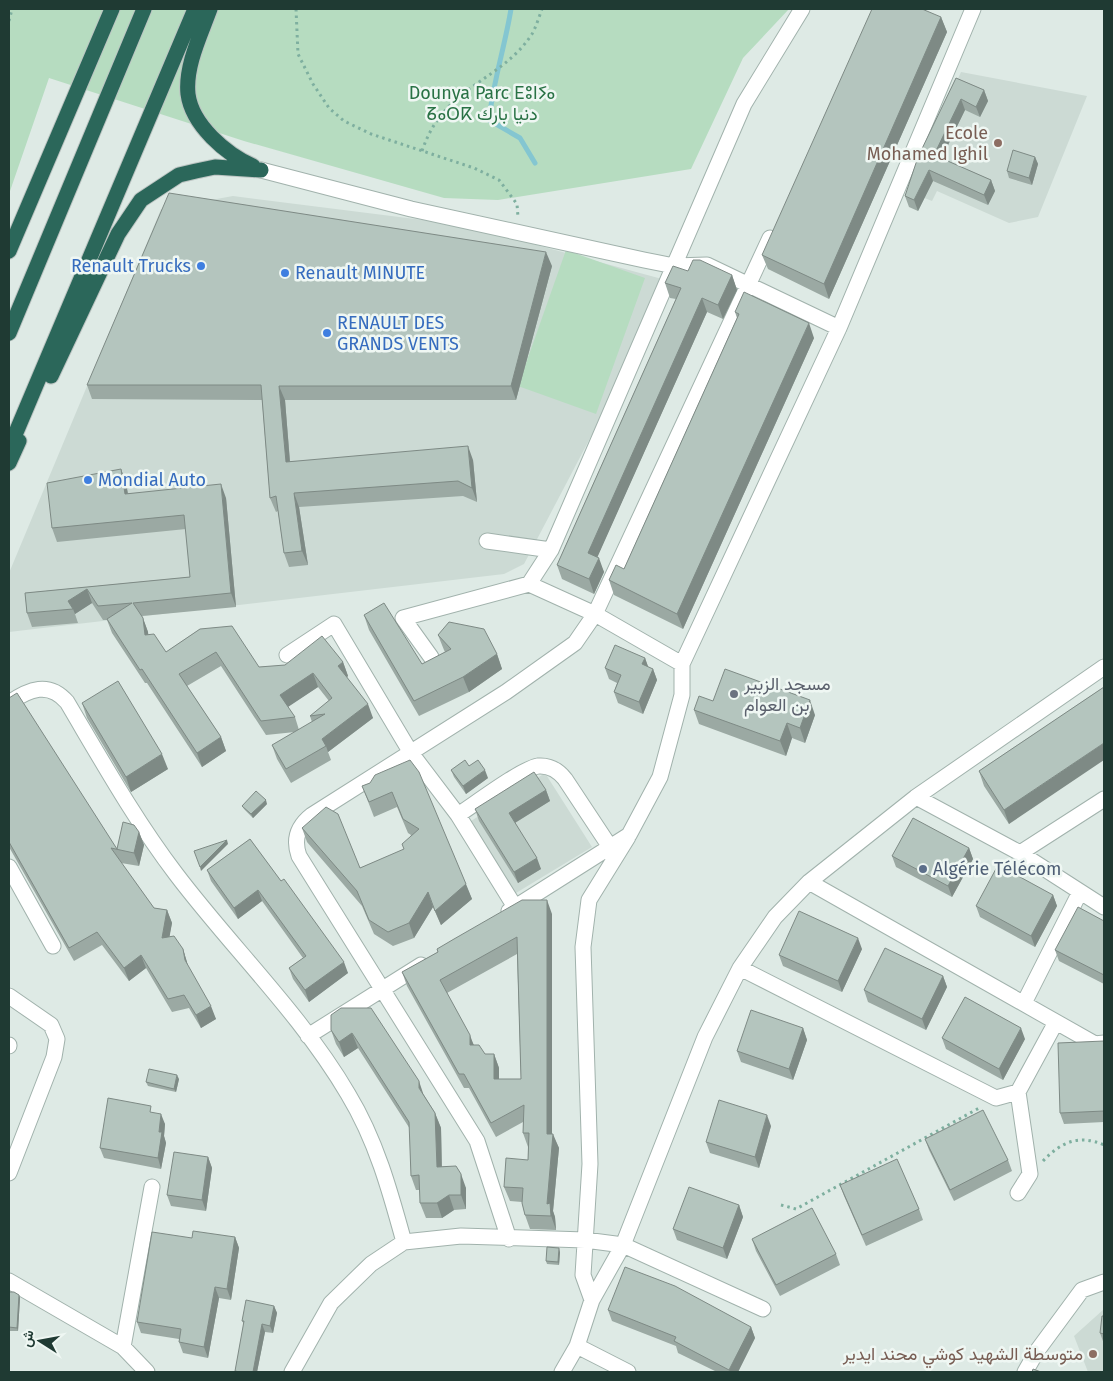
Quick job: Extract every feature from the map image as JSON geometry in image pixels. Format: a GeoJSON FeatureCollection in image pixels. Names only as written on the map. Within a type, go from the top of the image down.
{"type":"FeatureCollection","features":[{"type":"Feature","properties":{"kind":"highway"},"geometry":{"type":"LineString","coordinates":[[9,252],[112,9]]}},
{"type":"Feature","properties":{"kind":"highway"},"geometry":{"type":"LineString","coordinates":[[9,333],[144,9]]}},
{"type":"Feature","properties":{"kind":"highway"},"geometry":{"type":"LineString","coordinates":[[9,449],[195,9]]}},
{"type":"Feature","properties":{"kind":"highway"},"geometry":{"type":"LineString","coordinates":[[210,9],[190,72],[188,95],[199,121],[218,145],[236,158],[261,170]]}},
{"type":"Feature","properties":{"kind":"highway"},"geometry":{"type":"LineString","coordinates":[[9,463],[118,234],[141,200],[179,175],[215,167],[261,170]]}},
{"type":"Feature","properties":{"kind":"street"},"geometry":{"type":"LineString","coordinates":[[530,584],[551,550],[744,104],[802,9]]}},
{"type":"Feature","properties":{"kind":"street"},"geometry":{"type":"LineString","coordinates":[[592,1300],[583,1275],[590,1164],[583,947],[589,900],[629,835],[660,777],[682,695],[682,664],[839,328],[973,9]]}},
{"type":"Feature","properties":{"kind":"street"},"geometry":{"type":"LineString","coordinates":[[261,170],[411,209],[674,266],[707,265],[839,328]]}},
{"type":"Feature","properties":{"kind":"street"},"geometry":{"type":"LineString","coordinates":[[509,1239],[477,1141],[298,856],[296,838],[299,829],[312,815],[506,692],[575,643],[595,614],[778,222]]}},
{"type":"Feature","properties":{"kind":"street"},"geometry":{"type":"LineString","coordinates":[[487,541],[551,550]]}},
{"type":"Feature","properties":{"kind":"street"},"geometry":{"type":"LineString","coordinates":[[431,657],[403,618],[530,584],[595,614],[682,664]]}},
{"type":"Feature","properties":{"kind":"street"},"geometry":{"type":"LineString","coordinates":[[287,656],[334,624],[411,752],[458,815],[515,907]]}},
{"type":"Feature","properties":{"kind":"street"},"geometry":{"type":"LineString","coordinates":[[562,1372],[577,1346],[592,1300],[623,1245],[705,1037],[740,968],[775,917],[809,882],[916,797],[1104,667]]}},
{"type":"Feature","properties":{"kind":"street"},"geometry":{"type":"LineString","coordinates":[[9,703],[34,689],[49,689],[62,696],[134,815],[177,875],[308,1036],[349,1095],[386,1175],[404,1242]]}},
{"type":"Feature","properties":{"kind":"street"},"geometry":{"type":"LineString","coordinates":[[458,815],[532,768],[547,766],[561,773],[566,778],[610,847]]}},
{"type":"Feature","properties":{"kind":"street"},"geometry":{"type":"LineString","coordinates":[[916,797],[1020,853],[1104,907]]}},
{"type":"Feature","properties":{"kind":"street"},"geometry":{"type":"LineString","coordinates":[[1020,853],[1104,799]]}},
{"type":"Feature","properties":{"kind":"street"},"geometry":{"type":"LineString","coordinates":[[498,917],[629,835]]}},
{"type":"Feature","properties":{"kind":"street"},"geometry":{"type":"LineString","coordinates":[[9,867],[53,946]]}},
{"type":"Feature","properties":{"kind":"street"},"geometry":{"type":"LineString","coordinates":[[809,882],[1095,1044],[1104,1043]]}},
{"type":"Feature","properties":{"kind":"street"},"geometry":{"type":"LineString","coordinates":[[1024,1003],[1080,892]]}},
{"type":"Feature","properties":{"kind":"street"},"geometry":{"type":"LineString","coordinates":[[308,1036],[432,958]]}},
{"type":"Feature","properties":{"kind":"street"},"geometry":{"type":"LineString","coordinates":[[740,968],[996,1098],[1018,1092]]}},
{"type":"Feature","properties":{"kind":"street"},"geometry":{"type":"LineString","coordinates":[[9,996],[51,1025],[57,1039],[54,1057],[9,1173]]}},
{"type":"Feature","properties":{"kind":"street"},"geometry":{"type":"LineString","coordinates":[[1018,1193],[1030,1174],[1018,1092],[1056,1022]]}},
{"type":"Feature","properties":{"kind":"street"},"geometry":{"type":"LineString","coordinates":[[123,1347],[152,1187]]}},
{"type":"Feature","properties":{"kind":"street"},"geometry":{"type":"LineString","coordinates":[[292,1372],[332,1303],[370,1264],[404,1242],[461,1236],[586,1240],[623,1245],[763,1309]]}},
{"type":"Feature","properties":{"kind":"street"},"geometry":{"type":"LineString","coordinates":[[9,1281],[123,1347],[147,1372]]}},
{"type":"Feature","properties":{"kind":"street"},"geometry":{"type":"LineString","coordinates":[[1025,1372],[1037,1351],[1082,1290],[1104,1282]]}},
{"type":"Feature","properties":{"kind":"street"},"geometry":{"type":"LineString","coordinates":[[577,1346],[628,1372]]}},
{"type":"Feature","properties":{"kind":"path"},"geometry":{"type":"LineString","coordinates":[[9,21],[12,9]]}},
{"type":"Feature","properties":{"kind":"path"},"geometry":{"type":"LineString","coordinates":[[296,9],[298,54],[313,84],[329,108],[344,121],[372,134],[474,168],[499,180],[517,204],[519,216],[517,231]]}},
{"type":"Feature","properties":{"kind":"path"},"geometry":{"type":"LineString","coordinates":[[422,151],[428,133],[437,118],[457,96],[516,54],[532,33],[542,9]]}},
{"type":"Feature","properties":{"kind":"path"},"geometry":{"type":"LineString","coordinates":[[781,1205],[796,1209],[996,1098]]}},
{"type":"Feature","properties":{"kind":"path"},"geometry":{"type":"LineString","coordinates":[[1030,1174],[1052,1151],[1073,1140],[1095,1141],[1104,1145]]}},
{"type":"Feature","properties":{"kind":"shaded area","name":"Ecole Mohamed Ighil"},"geometry":{"type":"Polygon","coordinates":[[[961,72],[1087,96],[1038,217],[1009,223],[937,191],[932,201],[907,191],[961,72]]]}},
{"type":"Feature","properties":{"kind":"shaded area"},"geometry":{"type":"Polygon","coordinates":[[[233,196],[463,225],[662,279],[598,423],[524,564],[504,574],[9,632],[9,573],[161,209],[233,196]]]}},
{"type":"Feature","properties":{"kind":"shaded area"},"geometry":{"type":"Polygon","coordinates":[[[545,773],[592,847],[511,896],[468,823],[545,773]]]}},
{"type":"Feature","properties":{"kind":"shaded area","name":"متوسطة الشهيد كوشي محند ايدير"},"geometry":{"type":"Polygon","coordinates":[[[1104,1309],[1104,1372],[1088,1372],[1074,1336],[1104,1309]]]}},
{"type":"Feature","properties":{"kind":"green space","name":"Dounya Parc ⴹⵓⵏⵢⴰ ⵒⴰⵔⴽ دنيا بارك"},"geometry":{"type":"Polygon","coordinates":[[[9,9],[789,9],[743,58],[691,169],[498,200],[444,198],[244,141],[49,78],[9,194],[9,9]]]}},
{"type":"Feature","properties":{"kind":"green space"},"geometry":{"type":"Polygon","coordinates":[[[566,250],[645,278],[596,414],[518,386],[566,250]]]}},
{"type":"Feature","properties":{"kind":"building"},"geometry":{"type":"Polygon","coordinates":[[[872,9],[922,9],[941,17],[824,284],[762,255],[872,9]]]}},
{"type":"Feature","properties":{"kind":"building"},"geometry":{"type":"Polygon","coordinates":[[[956,78],[984,90],[976,107],[961,99],[934,155],[991,180],[984,195],[929,170],[914,200],[905,196],[918,157],[956,78]]]}},
{"type":"Feature","properties":{"kind":"building"},"geometry":{"type":"Polygon","coordinates":[[[1013,150],[1035,157],[1029,178],[1007,171],[1013,150]]]}},
{"type":"Feature","properties":{"kind":"building","name":"RENAULT DES GRANDS VENTS"},"geometry":{"type":"Polygon","coordinates":[[[169,193],[546,252],[511,386],[279,386],[286,462],[468,446],[472,488],[458,481],[294,493],[302,551],[284,553],[276,496],[270,498],[261,385],[87,385],[169,193]]]}},
{"type":"Feature","properties":{"kind":"building"},"geometry":{"type":"Polygon","coordinates":[[[693,260],[700,260],[732,275],[718,305],[702,298],[588,553],[599,558],[589,579],[557,565],[681,288],[665,283],[673,266],[688,271],[693,260]]]}},
{"type":"Feature","properties":{"kind":"building"},"geometry":{"type":"Polygon","coordinates":[[[744,292],[809,323],[677,614],[609,580],[616,565],[624,569],[739,314],[735,312],[744,292]]]}},
{"type":"Feature","properties":{"kind":"building"},"geometry":{"type":"Polygon","coordinates":[[[121,469],[125,494],[221,484],[231,593],[133,603],[143,618],[145,635],[154,634],[166,652],[200,629],[232,626],[259,667],[285,665],[322,636],[343,662],[338,666],[368,704],[322,739],[326,746],[286,769],[272,745],[325,714],[310,716],[332,698],[313,673],[280,695],[295,717],[261,721],[216,652],[179,674],[221,737],[197,753],[107,619],[132,603],[98,606],[87,589],[68,601],[73,609],[27,613],[25,593],[190,577],[184,515],[52,528],[47,483],[121,469]]]}},
{"type":"Feature","properties":{"kind":"building"},"geometry":{"type":"Polygon","coordinates":[[[384,603],[422,664],[451,649],[438,635],[449,622],[484,629],[497,654],[463,677],[414,701],[364,615],[384,603]]]}},
{"type":"Feature","properties":{"kind":"building"},"geometry":{"type":"Polygon","coordinates":[[[615,645],[645,658],[642,664],[653,669],[639,702],[614,692],[621,675],[605,668],[615,645]]]}},
{"type":"Feature","properties":{"kind":"building"},"geometry":{"type":"Polygon","coordinates":[[[725,669],[810,700],[800,728],[787,723],[780,741],[694,710],[699,696],[713,701],[725,669]]]}},
{"type":"Feature","properties":{"kind":"building"},"geometry":{"type":"Polygon","coordinates":[[[118,681],[162,754],[126,777],[82,703],[118,681]]]}},
{"type":"Feature","properties":{"kind":"building"},"geometry":{"type":"Polygon","coordinates":[[[1104,687],[1104,743],[1004,810],[979,771],[1104,687]]]}},
{"type":"Feature","properties":{"kind":"building"},"geometry":{"type":"Polygon","coordinates":[[[17,693],[117,849],[123,822],[134,825],[139,832],[134,853],[111,848],[154,908],[167,910],[162,938],[174,936],[183,949],[185,960],[211,1006],[196,1015],[184,995],[168,999],[141,955],[124,968],[97,932],[69,948],[9,842],[9,698],[17,693]]]}},
{"type":"Feature","properties":{"kind":"building"},"geometry":{"type":"Polygon","coordinates":[[[410,760],[419,772],[466,884],[435,911],[428,892],[409,923],[388,932],[369,920],[357,891],[302,828],[326,807],[338,814],[360,868],[404,849],[402,844],[419,829],[403,819],[392,792],[369,802],[362,786],[370,783],[375,775],[410,760]]]}},
{"type":"Feature","properties":{"kind":"building"},"geometry":{"type":"Polygon","coordinates":[[[465,760],[469,766],[478,760],[485,770],[463,786],[451,770],[465,760]]]}},
{"type":"Feature","properties":{"kind":"building"},"geometry":{"type":"Polygon","coordinates":[[[534,772],[546,790],[509,813],[537,858],[514,872],[475,809],[534,772]]]}},
{"type":"Feature","properties":{"kind":"building"},"geometry":{"type":"Polygon","coordinates":[[[256,791],[266,800],[251,814],[242,806],[256,791]]]}},
{"type":"Feature","properties":{"kind":"building"},"geometry":{"type":"Polygon","coordinates":[[[913,818],[969,848],[948,886],[892,856],[913,818]]]}},
{"type":"Feature","properties":{"kind":"building"},"geometry":{"type":"Polygon","coordinates":[[[250,839],[281,881],[284,879],[344,962],[305,990],[289,968],[306,956],[258,890],[234,908],[207,870],[250,839]]]}},
{"type":"Feature","properties":{"kind":"building"},"geometry":{"type":"Polygon","coordinates":[[[227,840],[200,867],[194,851],[227,840]]]}},
{"type":"Feature","properties":{"kind":"building"},"geometry":{"type":"Polygon","coordinates":[[[998,865],[1053,895],[1031,936],[976,906],[998,865]]]}},
{"type":"Feature","properties":{"kind":"building"},"geometry":{"type":"Polygon","coordinates":[[[522,900],[547,900],[547,1134],[553,1134],[547,1204],[550,1203],[551,1216],[525,1215],[522,1203],[523,1188],[504,1187],[506,1158],[528,1160],[529,1133],[523,1133],[524,1105],[491,1123],[464,1074],[459,1074],[402,972],[438,952],[437,949],[522,900]],[[517,937],[440,980],[470,1035],[470,1045],[479,1045],[485,1054],[494,1054],[494,1079],[521,1079],[517,937]]]}},
{"type":"Feature","properties":{"kind":"building"},"geometry":{"type":"Polygon","coordinates":[[[1078,907],[1104,921],[1104,975],[1055,950],[1078,907]]]}},
{"type":"Feature","properties":{"kind":"building"},"geometry":{"type":"Polygon","coordinates":[[[799,911],[858,938],[838,981],[779,955],[799,911]]]}},
{"type":"Feature","properties":{"kind":"building"},"geometry":{"type":"Polygon","coordinates":[[[885,948],[943,976],[922,1019],[864,990],[885,948]]]}},
{"type":"Feature","properties":{"kind":"building"},"geometry":{"type":"Polygon","coordinates":[[[965,997],[1021,1028],[999,1069],[942,1038],[965,997]]]}},
{"type":"Feature","properties":{"kind":"building"},"geometry":{"type":"Polygon","coordinates":[[[341,1008],[371,1008],[419,1081],[419,1088],[435,1113],[437,1167],[456,1166],[461,1174],[461,1195],[449,1195],[437,1203],[420,1203],[419,1175],[411,1176],[409,1122],[352,1033],[339,1042],[331,1030],[331,1015],[341,1008]]]}},
{"type":"Feature","properties":{"kind":"building"},"geometry":{"type":"Polygon","coordinates":[[[751,1010],[803,1028],[789,1069],[737,1051],[751,1010]]]}},
{"type":"Feature","properties":{"kind":"building"},"geometry":{"type":"Polygon","coordinates":[[[1104,1041],[1104,1111],[1060,1113],[1058,1043],[1104,1041]]]}},
{"type":"Feature","properties":{"kind":"building"},"geometry":{"type":"Polygon","coordinates":[[[149,1069],[177,1075],[174,1089],[146,1082],[149,1069]]]}},
{"type":"Feature","properties":{"kind":"building"},"geometry":{"type":"Polygon","coordinates":[[[108,1098],[151,1106],[150,1112],[161,1114],[159,1132],[162,1132],[158,1158],[100,1148],[108,1098]]]}},
{"type":"Feature","properties":{"kind":"building"},"geometry":{"type":"Polygon","coordinates":[[[719,1100],[767,1115],[755,1157],[706,1142],[719,1100]]]}},
{"type":"Feature","properties":{"kind":"building"},"geometry":{"type":"Polygon","coordinates":[[[983,1110],[1008,1160],[950,1190],[925,1139],[983,1110]]]}},
{"type":"Feature","properties":{"kind":"building"},"geometry":{"type":"Polygon","coordinates":[[[174,1152],[208,1157],[202,1200],[167,1195],[174,1152]]]}},
{"type":"Feature","properties":{"kind":"building"},"geometry":{"type":"Polygon","coordinates":[[[897,1159],[919,1209],[862,1235],[840,1185],[897,1159]]]}},
{"type":"Feature","properties":{"kind":"building"},"geometry":{"type":"Polygon","coordinates":[[[689,1187],[739,1205],[723,1248],[673,1229],[689,1187]]]}},
{"type":"Feature","properties":{"kind":"building"},"geometry":{"type":"Polygon","coordinates":[[[812,1208],[836,1254],[776,1285],[752,1239],[812,1208]]]}},
{"type":"Feature","properties":{"kind":"building"},"geometry":{"type":"Polygon","coordinates":[[[193,1231],[235,1237],[227,1289],[215,1287],[204,1347],[179,1342],[181,1329],[137,1322],[152,1232],[192,1238],[193,1231]]]}},
{"type":"Feature","properties":{"kind":"building"},"geometry":{"type":"Polygon","coordinates":[[[547,1247],[559,1248],[558,1262],[546,1261],[547,1247]]]}},
{"type":"Feature","properties":{"kind":"building"},"geometry":{"type":"Polygon","coordinates":[[[625,1267],[675,1286],[751,1327],[729,1370],[674,1341],[676,1337],[608,1310],[625,1267]]]}},
{"type":"Feature","properties":{"kind":"building"},"geometry":{"type":"Polygon","coordinates":[[[9,1292],[19,1295],[17,1328],[9,1327],[9,1292]]]}},
{"type":"Feature","properties":{"kind":"building"},"geometry":{"type":"Polygon","coordinates":[[[246,1300],[274,1306],[270,1326],[262,1324],[253,1372],[235,1371],[246,1300]]]}},
{"type":"Feature","properties":{"kind":"building"},"geometry":{"type":"Polygon","coordinates":[[[1102,1316],[1104,1316],[1104,1334],[1100,1333],[1102,1316]]]}},
{"type":"Feature","properties":{"kind":"waterway"},"geometry":{"type":"LineString","coordinates":[[511,9],[493,92],[489,120],[520,138],[535,163]]}},
{"type":"Feature","properties":{"kind":"place","name":"Ecole Mohamed Ighil"},"geometry":{"type":"Point","coordinates":[998,143]}},
{"type":"Feature","properties":{"kind":"place","name":"Renault Trucks"},"geometry":{"type":"Point","coordinates":[201,266]}},
{"type":"Feature","properties":{"kind":"place","name":"Renault MINUTE"},"geometry":{"type":"Point","coordinates":[285,273]}},
{"type":"Feature","properties":{"kind":"place","name":"RENAULT DES GRANDS VENTS"},"geometry":{"type":"Point","coordinates":[327,333]}},
{"type":"Feature","properties":{"kind":"place","name":"Mondial Auto"},"geometry":{"type":"Point","coordinates":[88,480]}},
{"type":"Feature","properties":{"kind":"place","name":"مسجد الزبير بن العوام"},"geometry":{"type":"Point","coordinates":[734,694]}},
{"type":"Feature","properties":{"kind":"place","name":"Algérie Télécom"},"geometry":{"type":"Point","coordinates":[923,869]}},
{"type":"Feature","properties":{"kind":"place","name":"متوسطة الشهيد كوشي محند ايدير"},"geometry":{"type":"Point","coordinates":[1093,1354]}}]}
